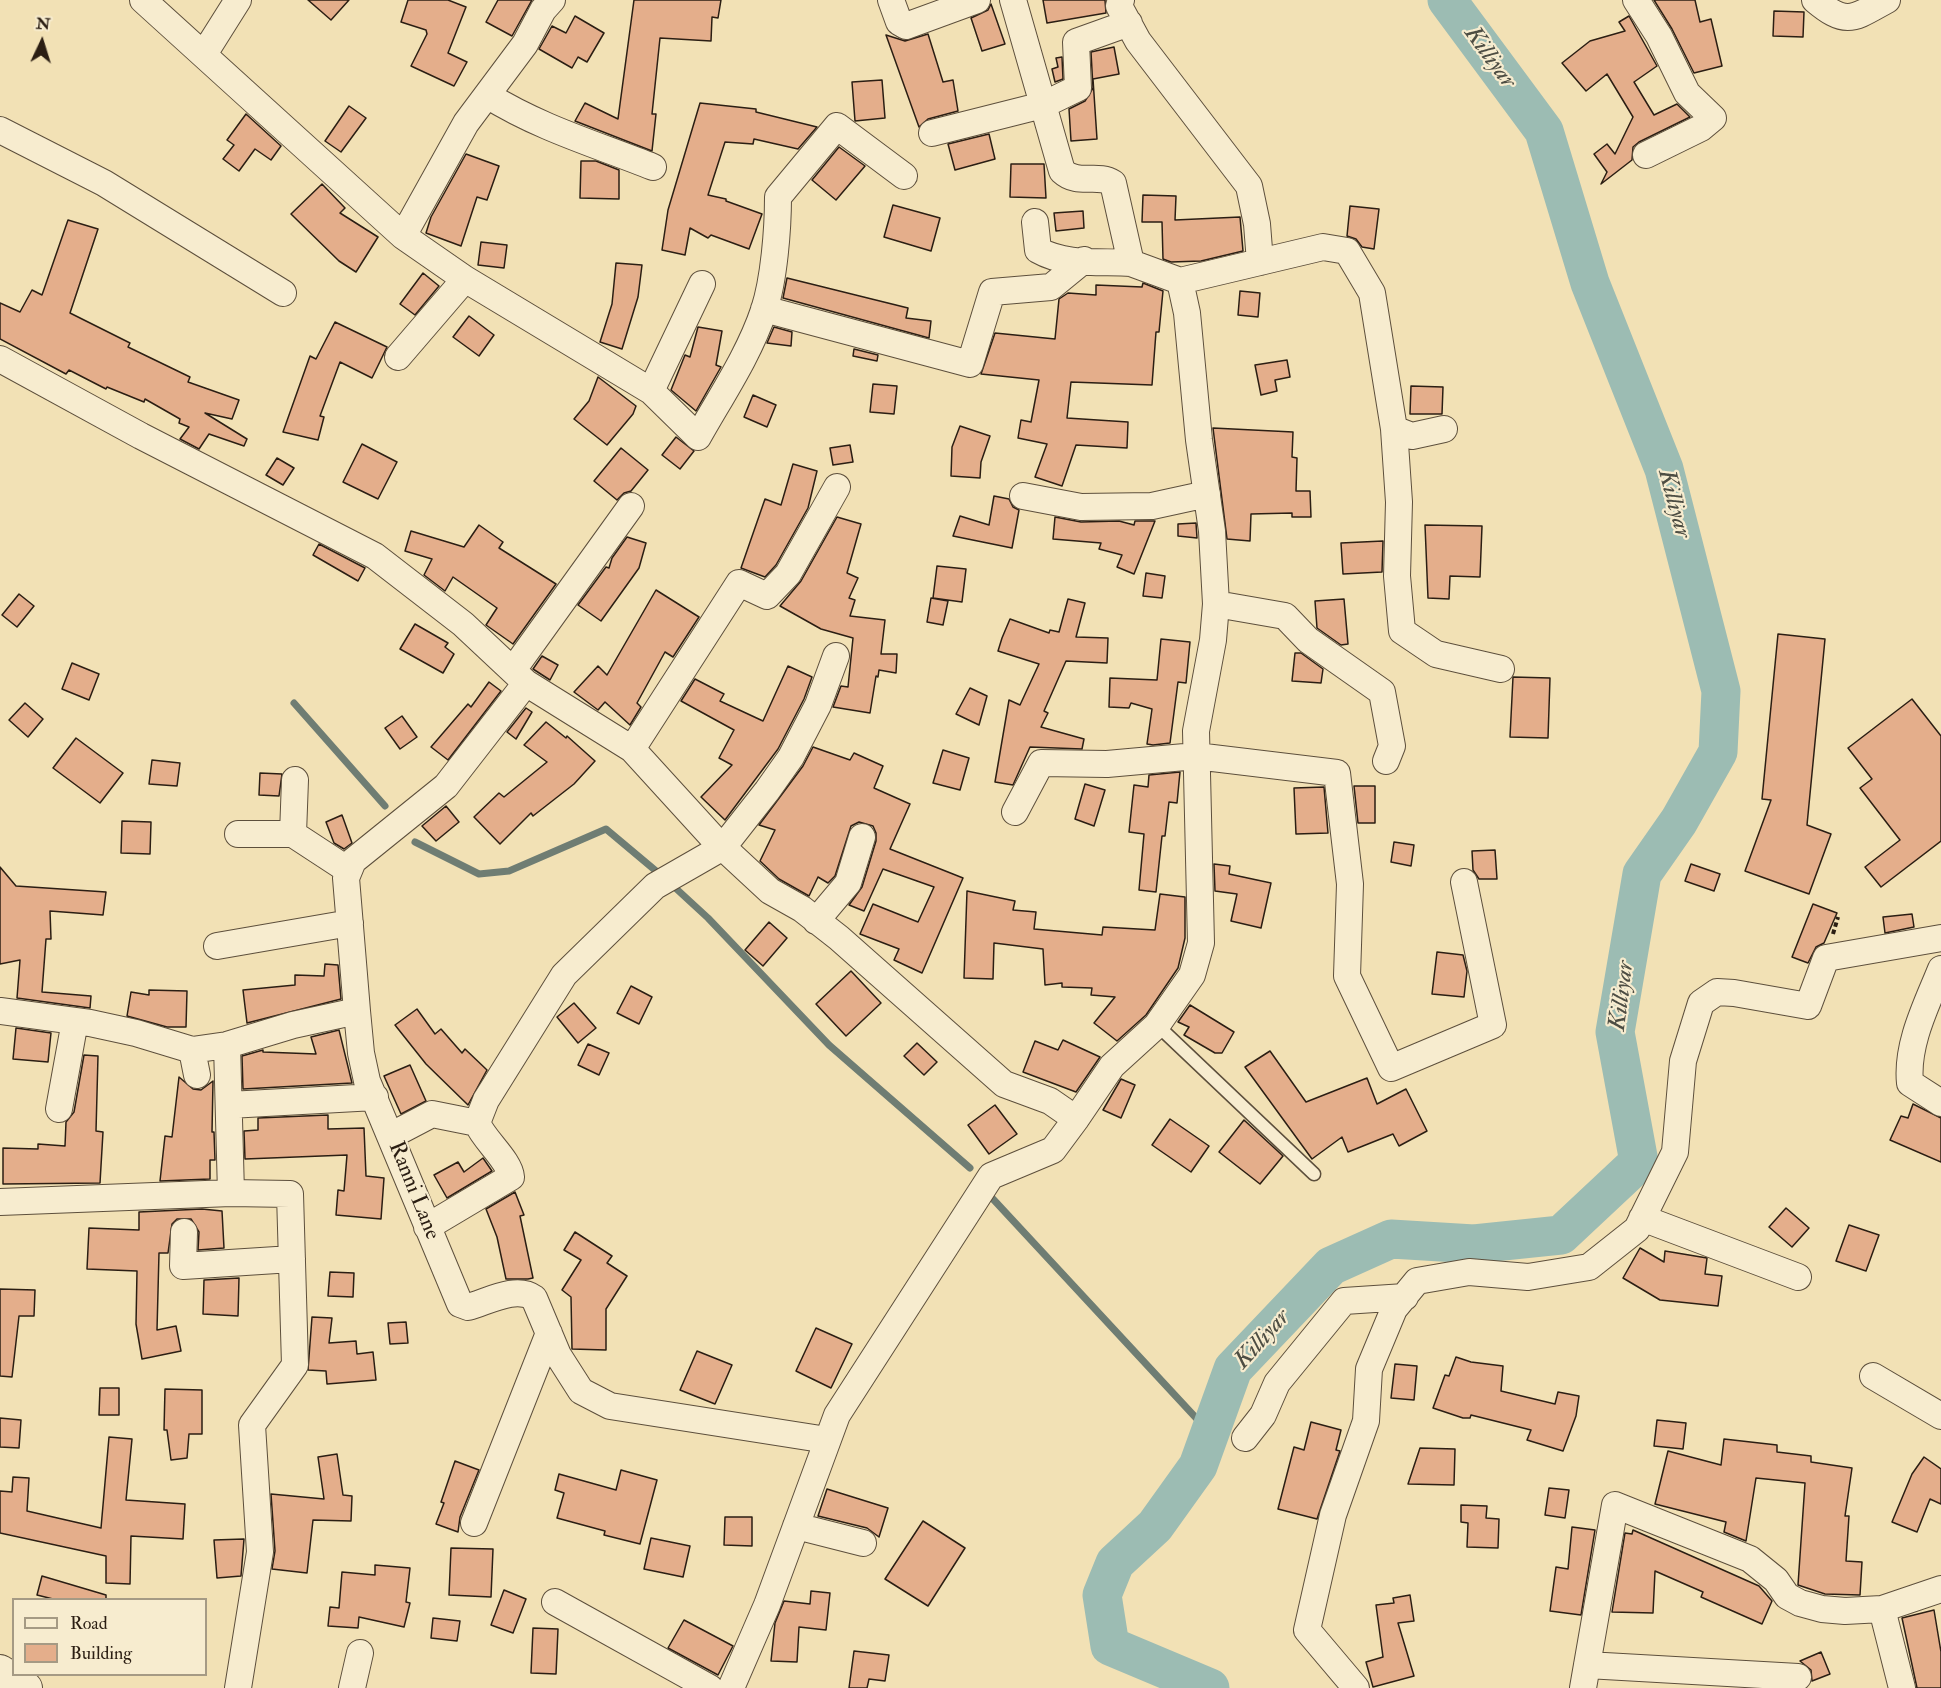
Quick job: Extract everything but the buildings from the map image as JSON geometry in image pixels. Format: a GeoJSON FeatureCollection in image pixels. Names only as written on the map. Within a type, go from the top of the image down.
{"type":"FeatureCollection","features":[{"type":"Feature","properties":{"kind":"street"},"geometry":{"type":"LineString","coordinates":[[143,0],[402,236],[465,279],[651,391],[698,437],[750,343],[764,309],[778,224],[778,197],[837,126],[903,176]]}},
{"type":"Feature","properties":{"kind":"street"},"geometry":{"type":"LineString","coordinates":[[204,54],[238,0]]}},
{"type":"Feature","properties":{"kind":"street"},"geometry":{"type":"LineString","coordinates":[[402,236],[466,123],[525,44],[543,10],[552,0]]}},
{"type":"Feature","properties":{"kind":"street"},"geometry":{"type":"LineString","coordinates":[[891,0],[899,22],[906,26],[977,0]]}},
{"type":"Feature","properties":{"kind":"street"},"geometry":{"type":"LineString","coordinates":[[1013,0],[1062,171],[1076,180],[1103,179],[1113,183],[1131,263]]}},
{"type":"Feature","properties":{"kind":"street"},"geometry":{"type":"LineString","coordinates":[[1636,0],[1659,36],[1687,93],[1713,118],[1701,128],[1646,155]]}},
{"type":"Feature","properties":{"kind":"street"},"geometry":{"type":"LineString","coordinates":[[1815,0],[1833,15],[1854,18],[1887,0]]}},
{"type":"Feature","properties":{"kind":"street"},"geometry":{"type":"LineString","coordinates":[[932,133],[1043,105],[1078,88],[1076,42],[1125,12],[1138,41],[1249,186],[1257,224],[1260,262]]}},
{"type":"Feature","properties":{"kind":"street"},"geometry":{"type":"LineString","coordinates":[[487,95],[520,116],[653,167]]}},
{"type":"Feature","properties":{"kind":"street"},"geometry":{"type":"LineString","coordinates":[[0,130],[104,183],[284,293]]}},
{"type":"Feature","properties":{"kind":"street"},"geometry":{"type":"LineString","coordinates":[[1035,222],[1038,250],[1057,259],[1131,263],[1180,281],[1323,247],[1339,247],[1350,253],[1372,293],[1394,429],[1399,502],[1397,576],[1402,631],[1436,654],[1501,669]]}},
{"type":"Feature","properties":{"kind":"street"},"geometry":{"type":"LineString","coordinates":[[764,309],[970,364],[992,292],[1051,287],[1084,260]]}},
{"type":"Feature","properties":{"kind":"street"},"geometry":{"type":"LineString","coordinates":[[398,357],[465,279]]}},
{"type":"Feature","properties":{"kind":"street"},"geometry":{"type":"LineString","coordinates":[[731,1688],[767,1605],[837,1415],[991,1176],[1053,1150],[1112,1066],[1157,1025],[1192,975],[1202,943],[1196,731],[1213,640],[1216,604],[1212,531],[1187,313],[1180,281]]}},
{"type":"Feature","properties":{"kind":"street"},"geometry":{"type":"LineString","coordinates":[[651,391],[702,284]]}},
{"type":"Feature","properties":{"kind":"street"},"geometry":{"type":"LineString","coordinates":[[0,359],[141,436],[375,556],[463,624],[519,676],[632,749],[649,771],[723,848],[770,891],[802,909],[868,962],[890,986],[927,1015],[1005,1084],[1050,1101],[1076,1119]]}},
{"type":"Feature","properties":{"kind":"street"},"geometry":{"type":"LineString","coordinates":[[1394,429],[1412,436],[1444,429]]}},
{"type":"Feature","properties":{"kind":"street"},"geometry":{"type":"LineString","coordinates":[[632,749],[688,667],[715,617],[739,583],[767,596],[788,574],[837,487]]}},
{"type":"Feature","properties":{"kind":"street"},"geometry":{"type":"LineString","coordinates":[[1023,496],[1081,507],[1152,506],[1207,494]]}},
{"type":"Feature","properties":{"kind":"street"},"geometry":{"type":"LineString","coordinates":[[238,834],[293,834],[348,870],[353,861],[446,786],[632,506]]}},
{"type":"Feature","properties":{"kind":"street"},"geometry":{"type":"LineString","coordinates":[[1216,604],[1285,616],[1308,640],[1382,692],[1392,746],[1386,761]]}},
{"type":"Feature","properties":{"kind":"street"},"geometry":{"type":"LineString","coordinates":[[428,1227],[511,1177],[511,1169],[482,1135],[477,1123],[486,1100],[564,975],[655,886],[723,848],[791,757],[818,705],[836,657]]}},
{"type":"Feature","properties":{"kind":"street"},"geometry":{"type":"LineString","coordinates":[[1015,812],[1041,763],[1107,764],[1196,756],[1337,773],[1350,884],[1347,976],[1391,1068],[1493,1024],[1464,882]]}},
{"type":"Feature","properties":{"kind":"street"},"geometry":{"type":"LineString","coordinates":[[293,834],[295,780]]}},
{"type":"Feature","properties":{"kind":"street"},"geometry":{"type":"LineString","coordinates":[[816,921],[848,883],[862,837]]}},
{"type":"Feature","properties":{"kind":"street","name":"Ranni Lane"},"geometry":{"type":"LineString","coordinates":[[348,870],[346,878],[357,1011],[361,1053],[368,1081],[460,1304],[468,1308],[523,1292],[534,1298],[558,1355],[581,1391],[610,1406],[827,1440]]}},
{"type":"Feature","properties":{"kind":"street"},"geometry":{"type":"LineString","coordinates":[[217,946],[350,923]]}},
{"type":"Feature","properties":{"kind":"street"},"geometry":{"type":"LineString","coordinates":[[1356,1688],[1307,1630],[1333,1515],[1366,1421],[1369,1369],[1394,1309],[1417,1281],[1469,1272],[1528,1277],[1589,1267],[1637,1229],[1675,1152],[1683,1061],[1701,1003],[1717,992],[1808,1006],[1826,958],[1936,943]]}},
{"type":"Feature","properties":{"kind":"street"},"geometry":{"type":"LineString","coordinates":[[1941,969],[1922,1015],[1909,1066],[1910,1083],[1941,1103]]}},
{"type":"Feature","properties":{"kind":"street"},"geometry":{"type":"LineString","coordinates":[[0,1011],[75,1021],[136,1033],[192,1050],[227,1045],[293,1025],[357,1011]]}},
{"type":"Feature","properties":{"kind":"street"},"geometry":{"type":"LineString","coordinates":[[59,1109],[75,1021]]}},
{"type":"Feature","properties":{"kind":"street"},"geometry":{"type":"LineString","coordinates":[[227,1045],[231,1193]]}},
{"type":"Feature","properties":{"kind":"street"},"geometry":{"type":"LineString","coordinates":[[192,1050],[197,1075]]}},
{"type":"Feature","properties":{"kind":"street"},"geometry":{"type":"LineString","coordinates":[[229,1105],[375,1096]]}},
{"type":"Feature","properties":{"kind":"street"},"geometry":{"type":"LineString","coordinates":[[390,1136],[432,1114],[477,1123]]}},
{"type":"Feature","properties":{"kind":"street"},"geometry":{"type":"LineString","coordinates":[[0,1202],[231,1193],[290,1194],[295,1365],[252,1425],[260,1552],[238,1688]]}},
{"type":"Feature","properties":{"kind":"street"},"geometry":{"type":"LineString","coordinates":[[1642,1218],[1798,1277]]}},
{"type":"Feature","properties":{"kind":"street"},"geometry":{"type":"LineString","coordinates":[[184,1232],[183,1266],[292,1259]]}},
{"type":"Feature","properties":{"kind":"street"},"geometry":{"type":"LineString","coordinates":[[1245,1438],[1263,1415],[1277,1383],[1344,1301],[1404,1297]]}},
{"type":"Feature","properties":{"kind":"street"},"geometry":{"type":"LineString","coordinates":[[474,1523],[549,1332]]}},
{"type":"Feature","properties":{"kind":"street"},"geometry":{"type":"LineString","coordinates":[[1873,1376],[1941,1416]]}},
{"type":"Feature","properties":{"kind":"street"},"geometry":{"type":"LineString","coordinates":[[1798,1677],[1585,1676],[1615,1505],[1750,1559],[1776,1580],[1787,1596],[1822,1610],[1882,1609],[1941,1589]]}},
{"type":"Feature","properties":{"kind":"street"},"geometry":{"type":"LineString","coordinates":[[796,1526],[863,1543]]}},
{"type":"Feature","properties":{"kind":"street"},"geometry":{"type":"LineString","coordinates":[[555,1602],[710,1688]]}},
{"type":"Feature","properties":{"kind":"street"},"geometry":{"type":"LineString","coordinates":[[1882,1609],[1902,1688]]}},
{"type":"Feature","properties":{"kind":"street"},"geometry":{"type":"LineString","coordinates":[[352,1688],[360,1653]]}},
{"type":"Feature","properties":{"kind":"street"},"geometry":{"type":"LineString","coordinates":[[0,1671],[26,1688]]}},
{"type":"Feature","properties":{"kind":"lane"},"geometry":{"type":"LineString","coordinates":[[1157,1025],[1314,1174]]}},
{"type":"Feature","properties":{"kind":"waterway","name":"Killiyar"},"geometry":{"type":"LineString","coordinates":[[1210,1688],[1110,1646],[1102,1595],[1115,1563],[1155,1526],[1198,1466],[1233,1369],[1331,1266],[1391,1239],[1474,1244],[1561,1235],[1639,1162],[1615,1032],[1642,874],[1679,821],[1718,752],[1721,691],[1664,469],[1590,283],[1544,131],[1447,0]]}},
{"type":"Feature","properties":{"kind":"waterway"},"geometry":{"type":"LineString","coordinates":[[294,703],[385,806]]}},
{"type":"Feature","properties":{"kind":"waterway"},"geometry":{"type":"LineString","coordinates":[[415,842],[479,874],[509,871],[606,829],[662,876]]}},
{"type":"Feature","properties":{"kind":"waterway"},"geometry":{"type":"LineString","coordinates":[[670,883],[708,918],[829,1045],[970,1168]]}},
{"type":"Feature","properties":{"kind":"waterway"},"geometry":{"type":"LineString","coordinates":[[993,1199],[1210,1433]]}}]}
